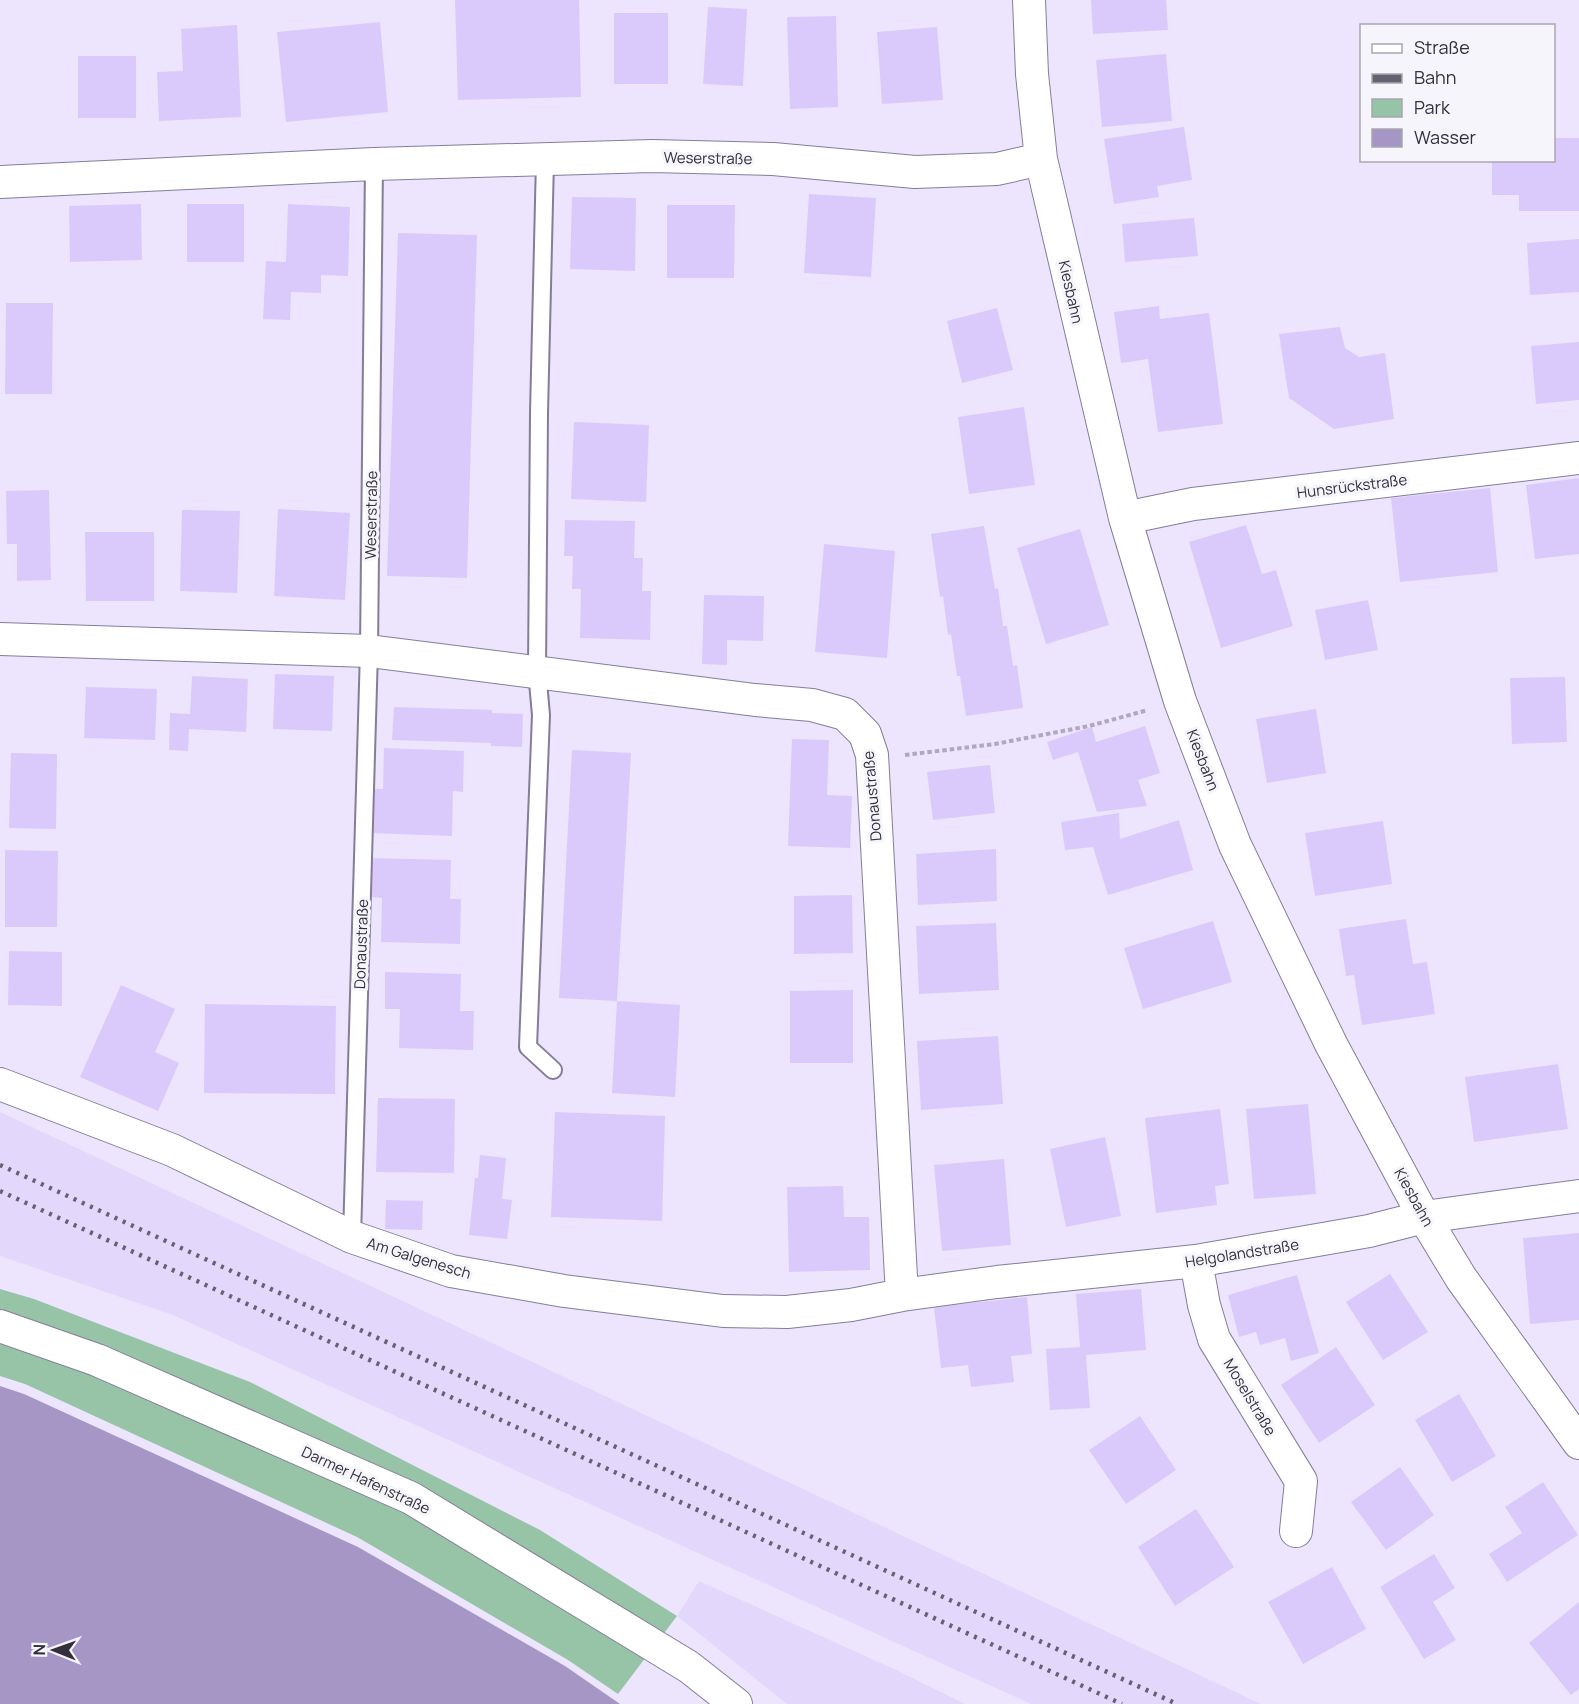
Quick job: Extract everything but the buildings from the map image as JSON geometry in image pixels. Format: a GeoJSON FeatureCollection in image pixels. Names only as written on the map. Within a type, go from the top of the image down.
{"type":"FeatureCollection","features":[{"type":"Feature","properties":{"kind":"street","name":"Kiesbahn"},"geometry":{"type":"LineString","coordinates":[[1029,0],[1032,74],[1041,159],[1125,518],[1180,701],[1240,856],[1331,1044],[1424,1217],[1461,1278],[1579,1443]]}},
{"type":"Feature","properties":{"kind":"street","name":"Weserstraße"},"geometry":{"type":"LineString","coordinates":[[0,182],[374,164],[652,156],[773,159],[915,172],[997,169],[1041,159]]}},
{"type":"Feature","properties":{"kind":"street","name":"Hunsrückstraße"},"geometry":{"type":"LineString","coordinates":[[1125,518],[1193,504],[1579,458]]}},
{"type":"Feature","properties":{"kind":"street","name":"Donaustraße"},"geometry":{"type":"LineString","coordinates":[[0,639],[369,651],[755,700],[812,705],[845,714],[865,734],[872,756],[903,1295]]}},
{"type":"Feature","properties":{"kind":"street","name":"Am Galgenesch"},"geometry":{"type":"LineString","coordinates":[[0,1084],[172,1150],[352,1237],[451,1271],[564,1291],[723,1311],[787,1312],[851,1305],[903,1295]]}},
{"type":"Feature","properties":{"kind":"street","name":"Helgolandstraße"},"geometry":{"type":"LineString","coordinates":[[903,1295],[997,1282],[1196,1261],[1369,1232],[1424,1217],[1579,1196]]}},
{"type":"Feature","properties":{"kind":"street","name":"Moselstraße"},"geometry":{"type":"LineString","coordinates":[[1196,1261],[1204,1305],[1214,1339],[1301,1481],[1296,1531]]}},
{"type":"Feature","properties":{"kind":"street","name":"Darmer Hafenstraße"},"geometry":{"type":"LineString","coordinates":[[0,1326],[97,1360],[411,1498],[689,1667],[736,1704]]}},
{"type":"Feature","properties":{"kind":"lane"},"geometry":{"type":"LineString","coordinates":[[545,160],[539,413],[537,671],[542,715],[528,1047],[553,1070]]}},
{"type":"Feature","properties":{"kind":"lane","name":"Weserstraße"},"geometry":{"type":"LineString","coordinates":[[369,651],[374,164]]}},
{"type":"Feature","properties":{"kind":"lane","name":"Donaustraße"},"geometry":{"type":"LineString","coordinates":[[352,1237],[369,651]]}},
{"type":"Feature","properties":{"kind":"path"},"geometry":{"type":"LineString","coordinates":[[872,756],[914,755],[995,744],[1089,726],[1180,701]]}},
{"type":"Feature","properties":{"kind":"shaded area"},"geometry":{"type":"Polygon","coordinates":[[[0,1112],[1261,1704],[1031,1704],[173,1315],[0,1256],[0,1112]]]}},
{"type":"Feature","properties":{"kind":"shaded area"},"geometry":{"type":"Polygon","coordinates":[[[699,1581],[894,1669],[965,1704],[787,1704],[677,1616],[699,1581]]]}},
{"type":"Feature","properties":{"kind":"green space"},"geometry":{"type":"Polygon","coordinates":[[[0,1289],[34,1299],[250,1382],[540,1530],[677,1616],[618,1694],[568,1660],[357,1537],[25,1384],[0,1376],[0,1289]]]}},
{"type":"Feature","properties":{"kind":"water"},"geometry":{"type":"Polygon","coordinates":[[[0,1386],[24,1394],[358,1547],[565,1666],[620,1704],[0,1704],[0,1386]]]}},
{"type":"Feature","properties":{"kind":"railway"},"geometry":{"type":"LineString","coordinates":[[0,1165],[1177,1704]]}},
{"type":"Feature","properties":{"kind":"railway"},"geometry":{"type":"LineString","coordinates":[[0,1191],[1122,1704]]}}]}
